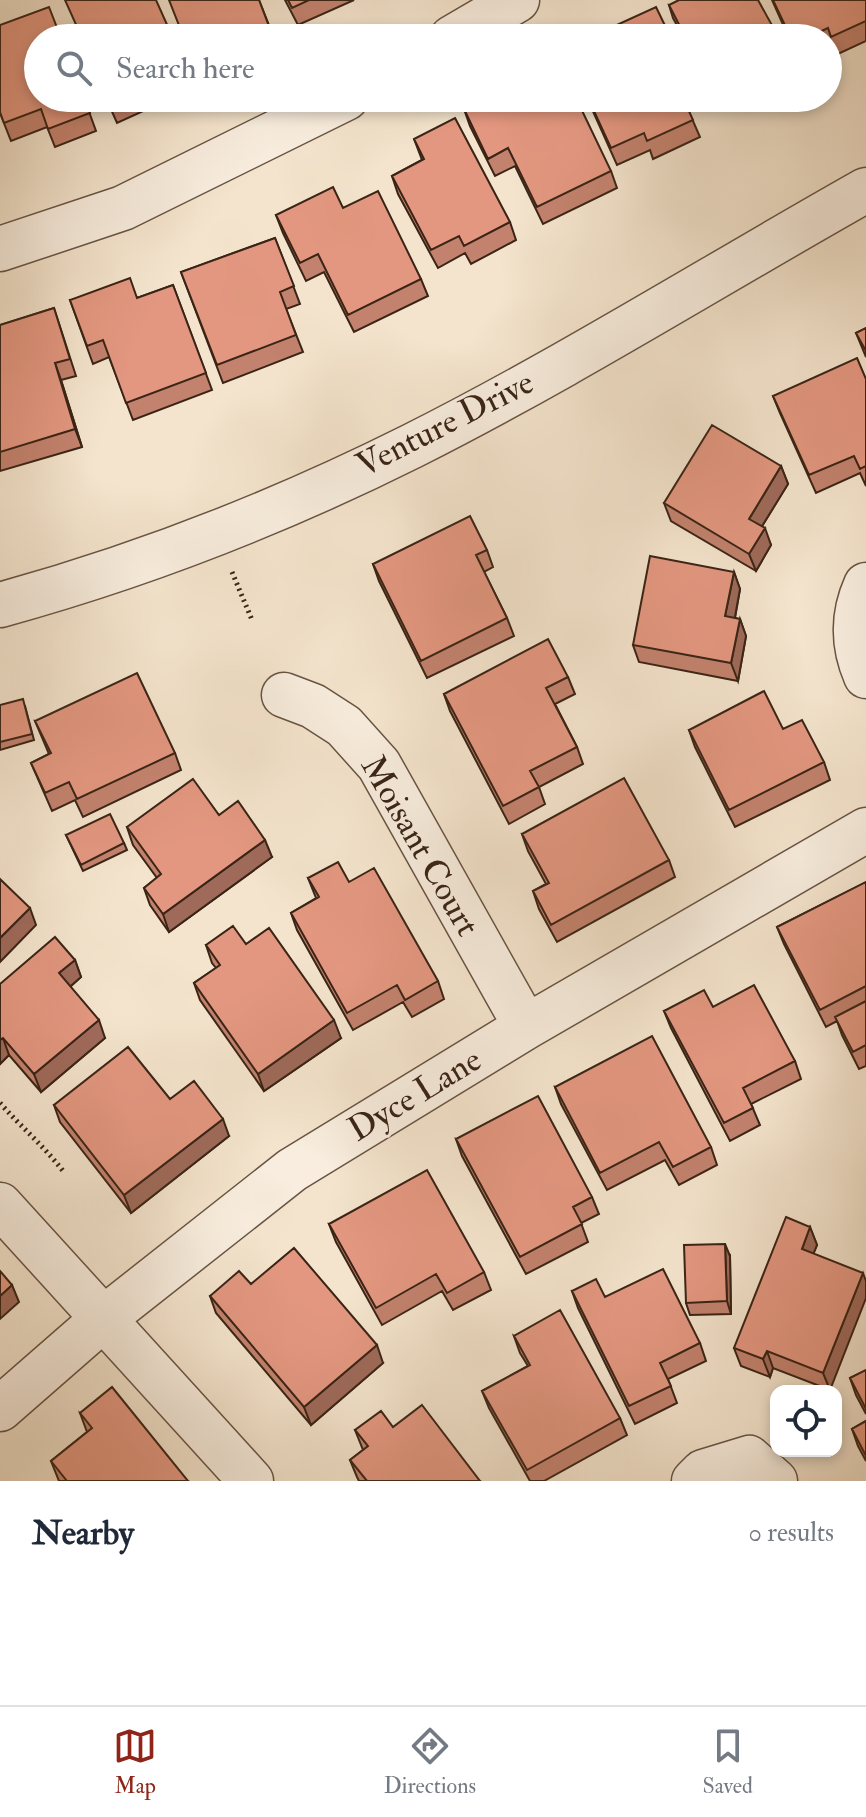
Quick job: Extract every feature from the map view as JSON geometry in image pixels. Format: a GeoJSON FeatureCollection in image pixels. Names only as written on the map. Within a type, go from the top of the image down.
{"type":"FeatureCollection","features":[{"type":"Feature","properties":{"kind":"street"},"geometry":{"type":"LineString","coordinates":[[476,24],[517,0]]}},
{"type":"Feature","properties":{"kind":"street"},"geometry":{"type":"LineString","coordinates":[[0,249],[123,208],[318,112]]}},
{"type":"Feature","properties":{"kind":"street","name":"Venture Drive"},"geometry":{"type":"LineString","coordinates":[[0,605],[82,582],[217,534],[409,447],[473,414],[866,190]]}},
{"type":"Feature","properties":{"kind":"street"},"geometry":{"type":"LineString","coordinates":[[866,585],[855,623],[857,654],[866,676]]}},
{"type":"Feature","properties":{"kind":"street","name":"Moisant Court"},"geometry":{"type":"LineString","coordinates":[[284,695],[313,706],[344,726],[379,765],[526,1027]]}},
{"type":"Feature","properties":{"kind":"street","name":"Dyce Lane"},"geometry":{"type":"LineString","coordinates":[[0,1409],[103,1319],[292,1170],[526,1027],[866,830]]}},
{"type":"Feature","properties":{"kind":"street"},"geometry":{"type":"LineString","coordinates":[[0,1205],[251,1481]]}},
{"type":"Feature","properties":{"kind":"street"},"geometry":{"type":"LineString","coordinates":[[694,1481],[703,1472],[749,1458],[775,1481]]}},
{"type":"Feature","properties":{"kind":"path"},"geometry":{"type":"LineString","coordinates":[[217,534],[252,620]]}},
{"type":"Feature","properties":{"kind":"path"},"geometry":{"type":"LineString","coordinates":[[0,1103],[21,1127],[36,1136],[63,1171]]}},
{"type":"Feature","properties":{"kind":"building"},"geometry":{"type":"Polygon","coordinates":[[[65,0],[156,0],[167,24],[76,24],[65,0]]]}},
{"type":"Feature","properties":{"kind":"building"},"geometry":{"type":"Polygon","coordinates":[[[169,0],[259,0],[268,24],[178,24],[169,0]]]}},
{"type":"Feature","properties":{"kind":"building"},"geometry":{"type":"Polygon","coordinates":[[[288,0],[309,0],[292,8],[288,0]]]}},
{"type":"Feature","properties":{"kind":"building"},"geometry":{"type":"Polygon","coordinates":[[[679,0],[758,0],[771,24],[679,24],[669,5],[679,0]]]}},
{"type":"Feature","properties":{"kind":"building"},"geometry":{"type":"Polygon","coordinates":[[[773,0],[866,0],[866,21],[842,32],[842,24],[784,24],[773,0]]]}},
{"type":"Feature","properties":{"kind":"building"},"geometry":{"type":"Polygon","coordinates":[[[49,7],[56,24],[24,24],[24,112],[33,112],[4,123],[0,112],[0,25],[49,7]]]}},
{"type":"Feature","properties":{"kind":"building"},"geometry":{"type":"Polygon","coordinates":[[[656,7],[664,24],[619,24],[656,7]]]}},
{"type":"Feature","properties":{"kind":"building"},"geometry":{"type":"Polygon","coordinates":[[[42,112],[90,113],[48,129],[42,112]]]}},
{"type":"Feature","properties":{"kind":"building"},"geometry":{"type":"Polygon","coordinates":[[[465,112],[583,112],[611,171],[537,207],[508,148],[488,159],[465,112]]]}},
{"type":"Feature","properties":{"kind":"building"},"geometry":{"type":"Polygon","coordinates":[[[594,112],[689,112],[693,120],[647,141],[644,133],[611,148],[594,112]]]}},
{"type":"Feature","properties":{"kind":"building"},"geometry":{"type":"Polygon","coordinates":[[[455,118],[510,222],[464,246],[459,236],[431,250],[392,176],[424,159],[414,139],[455,118]]]}},
{"type":"Feature","properties":{"kind":"building"},"geometry":{"type":"Polygon","coordinates":[[[333,187],[343,208],[378,191],[421,279],[348,315],[318,254],[300,263],[276,215],[333,187]]]}},
{"type":"Feature","properties":{"kind":"building"},"geometry":{"type":"Polygon","coordinates":[[[275,238],[294,286],[280,292],[296,335],[217,365],[181,272],[275,238]]]}},
{"type":"Feature","properties":{"kind":"building"},"geometry":{"type":"Polygon","coordinates":[[[130,278],[137,298],[173,285],[206,373],[126,403],[103,340],[87,346],[70,300],[130,278]]]}},
{"type":"Feature","properties":{"kind":"building"},"geometry":{"type":"Polygon","coordinates":[[[54,308],[70,359],[55,363],[75,429],[0,452],[0,325],[54,308]]]}},
{"type":"Feature","properties":{"kind":"building"},"geometry":{"type":"Polygon","coordinates":[[[866,328],[866,351],[856,333],[866,328]]]}},
{"type":"Feature","properties":{"kind":"building"},"geometry":{"type":"Polygon","coordinates":[[[857,358],[866,379],[866,466],[860,469],[854,456],[809,475],[773,396],[857,358]]]}},
{"type":"Feature","properties":{"kind":"building"},"geometry":{"type":"Polygon","coordinates":[[[712,425],[781,466],[749,519],[765,528],[749,554],[664,503],[712,425]]]}},
{"type":"Feature","properties":{"kind":"building"},"geometry":{"type":"Polygon","coordinates":[[[470,516],[487,550],[476,555],[507,618],[421,661],[373,564],[470,516]]]}},
{"type":"Feature","properties":{"kind":"building"},"geometry":{"type":"Polygon","coordinates":[[[650,556],[734,572],[725,616],[740,619],[731,663],[633,645],[650,556]]]}},
{"type":"Feature","properties":{"kind":"building"},"geometry":{"type":"Polygon","coordinates":[[[548,639],[568,677],[546,688],[577,747],[530,771],[539,787],[503,806],[444,694],[548,639]]]}},
{"type":"Feature","properties":{"kind":"building"},"geometry":{"type":"Polygon","coordinates":[[[137,673],[175,753],[77,799],[69,782],[45,793],[31,763],[51,753],[35,721],[137,673]]]}},
{"type":"Feature","properties":{"kind":"building"},"geometry":{"type":"Polygon","coordinates":[[[764,691],[783,729],[802,720],[824,762],[729,810],[689,730],[764,691]]]}},
{"type":"Feature","properties":{"kind":"building"},"geometry":{"type":"Polygon","coordinates":[[[23,699],[32,734],[0,742],[0,705],[23,699]]]}},
{"type":"Feature","properties":{"kind":"building"},"geometry":{"type":"Polygon","coordinates":[[[624,778],[669,860],[551,925],[533,891],[549,883],[522,834],[624,778]]]}},
{"type":"Feature","properties":{"kind":"building"},"geometry":{"type":"Polygon","coordinates":[[[193,779],[219,815],[238,801],[265,840],[163,914],[144,888],[161,874],[127,827],[193,779]]]}},
{"type":"Feature","properties":{"kind":"building"},"geometry":{"type":"Polygon","coordinates":[[[110,814],[124,843],[81,865],[66,835],[110,814]]]}},
{"type":"Feature","properties":{"kind":"building"},"geometry":{"type":"Polygon","coordinates":[[[338,862],[349,882],[374,868],[438,981],[405,1000],[397,985],[347,1013],[291,913],[319,897],[308,878],[338,862]]]}},
{"type":"Feature","properties":{"kind":"building"},"geometry":{"type":"Polygon","coordinates":[[[0,879],[30,908],[0,938],[0,879]]]}},
{"type":"Feature","properties":{"kind":"building"},"geometry":{"type":"Polygon","coordinates":[[[866,882],[866,986],[820,1010],[777,927],[866,882]]]}},
{"type":"Feature","properties":{"kind":"building"},"geometry":{"type":"Polygon","coordinates":[[[233,926],[246,944],[269,928],[334,1020],[258,1074],[194,983],[220,965],[206,945],[233,926]]]}},
{"type":"Feature","properties":{"kind":"building"},"geometry":{"type":"Polygon","coordinates":[[[55,937],[75,960],[59,973],[99,1020],[34,1074],[3,1038],[0,1040],[0,984],[55,937]]]}},
{"type":"Feature","properties":{"kind":"building"},"geometry":{"type":"Polygon","coordinates":[[[754,985],[795,1061],[743,1088],[753,1108],[724,1123],[664,1011],[704,990],[713,1007],[754,985]]]}},
{"type":"Feature","properties":{"kind":"building"},"geometry":{"type":"Polygon","coordinates":[[[866,1001],[866,1045],[853,1052],[835,1017],[866,1001]]]}},
{"type":"Feature","properties":{"kind":"building"},"geometry":{"type":"Polygon","coordinates":[[[652,1036],[711,1147],[673,1167],[659,1142],[600,1173],[555,1087],[652,1036]]]}},
{"type":"Feature","properties":{"kind":"building"},"geometry":{"type":"Polygon","coordinates":[[[128,1047],[170,1099],[194,1081],[223,1119],[124,1195],[54,1105],[128,1047]]]}},
{"type":"Feature","properties":{"kind":"building"},"geometry":{"type":"Polygon","coordinates":[[[538,1096],[592,1197],[573,1207],[582,1224],[520,1257],[456,1139],[538,1096]]]}},
{"type":"Feature","properties":{"kind":"building"},"geometry":{"type":"Polygon","coordinates":[[[427,1170],[484,1272],[447,1293],[436,1274],[376,1308],[329,1224],[427,1170]]]}},
{"type":"Feature","properties":{"kind":"building"},"geometry":{"type":"Polygon","coordinates":[[[786,1217],[810,1227],[802,1249],[863,1273],[823,1373],[767,1351],[763,1359],[734,1348],[786,1217]]]}},
{"type":"Feature","properties":{"kind":"building"},"geometry":{"type":"Polygon","coordinates":[[[725,1244],[727,1301],[686,1303],[684,1245],[725,1244]]]}},
{"type":"Feature","properties":{"kind":"building"},"geometry":{"type":"Polygon","coordinates":[[[294,1248],[377,1345],[304,1407],[210,1296],[239,1271],[251,1284],[294,1248]]]}},
{"type":"Feature","properties":{"kind":"building"},"geometry":{"type":"Polygon","coordinates":[[[663,1269],[700,1343],[660,1363],[671,1386],[629,1406],[572,1291],[596,1279],[605,1297],[663,1269]]]}},
{"type":"Feature","properties":{"kind":"building"},"geometry":{"type":"Polygon","coordinates":[[[0,1271],[12,1285],[0,1296],[0,1271]]]}},
{"type":"Feature","properties":{"kind":"building"},"geometry":{"type":"Polygon","coordinates":[[[560,1310],[620,1418],[527,1470],[482,1391],[530,1365],[514,1336],[560,1310]]]}},
{"type":"Feature","properties":{"kind":"building"},"geometry":{"type":"Polygon","coordinates":[[[866,1370],[866,1409],[850,1378],[866,1370]]]}},
{"type":"Feature","properties":{"kind":"building"},"geometry":{"type":"Polygon","coordinates":[[[112,1387],[188,1481],[67,1481],[51,1461],[92,1428],[80,1413],[112,1387]]]}},
{"type":"Feature","properties":{"kind":"building"},"geometry":{"type":"Polygon","coordinates":[[[422,1405],[480,1481],[367,1481],[350,1460],[368,1446],[355,1430],[381,1411],[393,1427],[422,1405]]]}},
{"type":"Feature","properties":{"kind":"building"},"geometry":{"type":"Polygon","coordinates":[[[866,1421],[866,1456],[852,1429],[866,1421]]]}}]}
